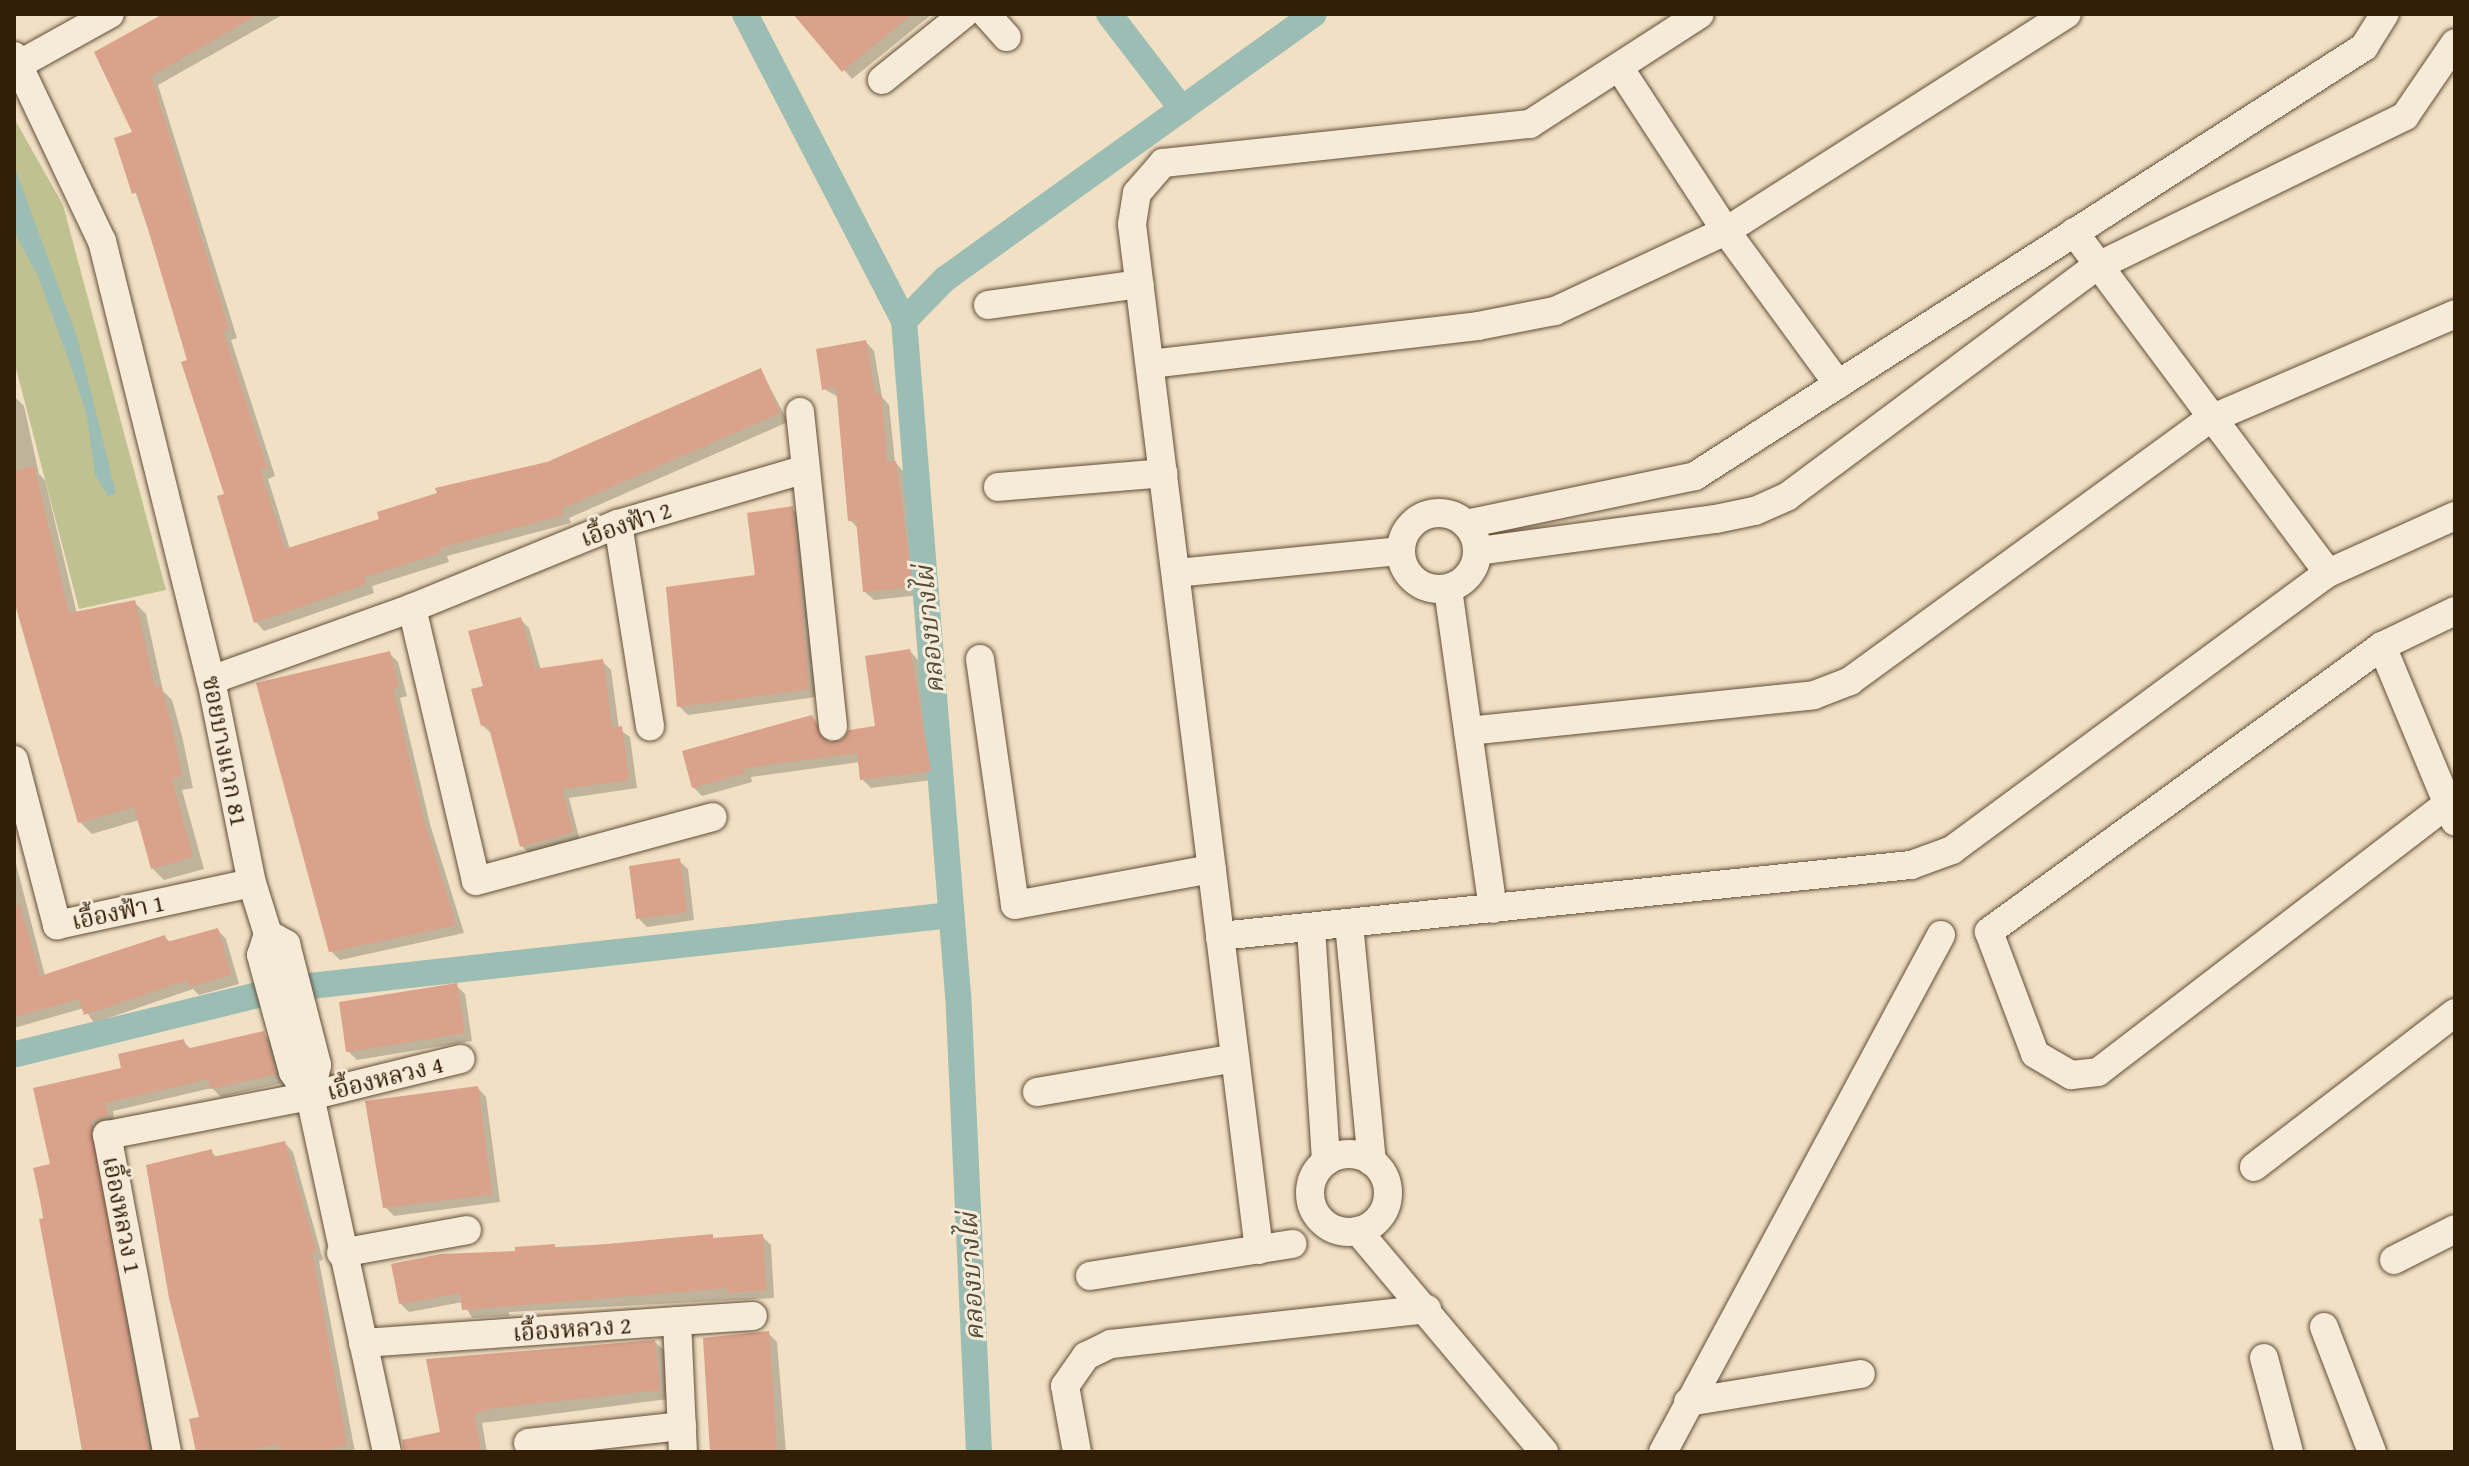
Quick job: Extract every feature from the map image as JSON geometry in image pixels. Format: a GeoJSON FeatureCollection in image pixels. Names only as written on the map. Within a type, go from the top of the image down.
{"type":"FeatureCollection","features":[{"type":"Feature","properties":{"kind":"street"},"geometry":{"type":"LineString","coordinates":[[16,60],[110,14]]}},
{"type":"Feature","properties":{"kind":"street"},"geometry":{"type":"LineString","coordinates":[[882,80],[964,14]]}},
{"type":"Feature","properties":{"kind":"street"},"geometry":{"type":"LineString","coordinates":[[986,14],[1007,37]]}},
{"type":"Feature","properties":{"kind":"street"},"geometry":{"type":"LineString","coordinates":[[1259,1250],[1132,224],[1137,193],[1163,163],[1530,124],[1700,14]]}},
{"type":"Feature","properties":{"kind":"street"},"geometry":{"type":"LineString","coordinates":[[1150,364],[1478,326],[1555,311],[1726,231],[2067,14]]}},
{"type":"Feature","properties":{"kind":"street"},"geometry":{"type":"LineString","coordinates":[[1466,524],[1478,551],[1469,575],[1448,589],[1415,582],[1400,551],[1409,527],[1419,518],[1444,513],[1466,524],[1695,476],[2364,47],[2385,14]]}},
{"type":"Feature","properties":{"kind":"street"},"geometry":{"type":"LineString","coordinates":[[1478,551],[1716,519],[1777,501],[2099,265],[2405,116],[2455,43]]}},
{"type":"Feature","properties":{"kind":"street","name":"ซอยบางแวก 81"},"geometry":{"type":"LineString","coordinates":[[16,60],[102,241],[211,680],[252,883],[272,944],[310,1096]]}},
{"type":"Feature","properties":{"kind":"street"},"geometry":{"type":"LineString","coordinates":[[1619,67],[1726,231],[1838,384]]}},
{"type":"Feature","properties":{"kind":"street"},"geometry":{"type":"LineString","coordinates":[[2074,232],[2328,573]]}},
{"type":"Feature","properties":{"kind":"street"},"geometry":{"type":"LineString","coordinates":[[988,305],[1140,284]]}},
{"type":"Feature","properties":{"kind":"street"},"geometry":{"type":"LineString","coordinates":[[1468,731],[1814,695],[1850,681],[2212,418],[2455,314]]}},
{"type":"Feature","properties":{"kind":"street"},"geometry":{"type":"LineString","coordinates":[[800,412],[803,470],[833,726]]}},
{"type":"Feature","properties":{"kind":"street","name":"เอื้องฟ้า 2"},"geometry":{"type":"LineString","coordinates":[[211,680],[412,608],[618,524],[803,470]]}},
{"type":"Feature","properties":{"kind":"street"},"geometry":{"type":"LineString","coordinates":[[998,487],[1163,473]]}},
{"type":"Feature","properties":{"kind":"street"},"geometry":{"type":"LineString","coordinates":[[1220,936],[1911,865],[1952,850],[2328,573],[2455,516]]}},
{"type":"Feature","properties":{"kind":"street"},"geometry":{"type":"LineString","coordinates":[[618,524],[650,726]]}},
{"type":"Feature","properties":{"kind":"street"},"geometry":{"type":"LineString","coordinates":[[1176,573],[1400,551]]}},
{"type":"Feature","properties":{"kind":"street"},"geometry":{"type":"LineString","coordinates":[[1448,589],[1493,909]]}},
{"type":"Feature","properties":{"kind":"street"},"geometry":{"type":"LineString","coordinates":[[412,608],[476,881],[713,817]]}},
{"type":"Feature","properties":{"kind":"street"},"geometry":{"type":"LineString","coordinates":[[2382,646],[2452,807],[2098,1072],[2071,1075],[2035,1054],[1989,932],[2382,646],[2455,611]]}},
{"type":"Feature","properties":{"kind":"street"},"geometry":{"type":"LineString","coordinates":[[980,659],[1015,905],[1212,869]]}},
{"type":"Feature","properties":{"kind":"street","name":"เอื้องฟ้า 1"},"geometry":{"type":"LineString","coordinates":[[14,760],[57,925],[252,883]]}},
{"type":"Feature","properties":{"kind":"street"},"geometry":{"type":"LineString","coordinates":[[1349,924],[1372,1162],[1386,1182],[1386,1207],[1380,1218],[1358,1231],[1332,1229],[1314,1210],[1311,1184],[1326,1162],[1349,1154],[1372,1162]]}},
{"type":"Feature","properties":{"kind":"street"},"geometry":{"type":"LineString","coordinates":[[1311,928],[1326,1162]]}},
{"type":"Feature","properties":{"kind":"street"},"geometry":{"type":"LineString","coordinates":[[1663,1452],[1941,935]]}},
{"type":"Feature","properties":{"kind":"street"},"geometry":{"type":"LineString","coordinates":[[2254,1167],[2455,1013]]}},
{"type":"Feature","properties":{"kind":"street"},"geometry":{"type":"LineString","coordinates":[[1037,1092],[1235,1058]]}},
{"type":"Feature","properties":{"kind":"street","name":"เอื้องหลวง 4"},"geometry":{"type":"LineString","coordinates":[[310,1096],[461,1059]]}},
{"type":"Feature","properties":{"kind":"street"},"geometry":{"type":"LineString","coordinates":[[310,1096],[341,1253],[387,1452]]}},
{"type":"Feature","properties":{"kind":"street","name":"เอิ้องหลวง 1"},"geometry":{"type":"LineString","coordinates":[[167,1452],[107,1135],[310,1096]]}},
{"type":"Feature","properties":{"kind":"street"},"geometry":{"type":"LineString","coordinates":[[2394,1260],[2455,1229]]}},
{"type":"Feature","properties":{"kind":"street"},"geometry":{"type":"LineString","coordinates":[[341,1253],[467,1230]]}},
{"type":"Feature","properties":{"kind":"street"},"geometry":{"type":"LineString","coordinates":[[1358,1231],[1427,1309],[1544,1452]]}},
{"type":"Feature","properties":{"kind":"street"},"geometry":{"type":"LineString","coordinates":[[1090,1276],[1292,1244]]}},
{"type":"Feature","properties":{"kind":"street"},"geometry":{"type":"LineString","coordinates":[[1077,1452],[1065,1386],[1086,1356],[1111,1344],[1427,1309]]}},
{"type":"Feature","properties":{"kind":"street","name":"เอื้องหลวง 2"},"geometry":{"type":"LineString","coordinates":[[363,1343],[753,1316]]}},
{"type":"Feature","properties":{"kind":"street"},"geometry":{"type":"LineString","coordinates":[[528,1443],[683,1439],[677,1321]]}},
{"type":"Feature","properties":{"kind":"street"},"geometry":{"type":"LineString","coordinates":[[2324,1327],[2372,1452]]}},
{"type":"Feature","properties":{"kind":"street"},"geometry":{"type":"LineString","coordinates":[[2264,1358],[2289,1452]]}},
{"type":"Feature","properties":{"kind":"street"},"geometry":{"type":"LineString","coordinates":[[1688,1402],[1861,1374]]}},
{"type":"Feature","properties":{"kind":"green space"},"geometry":{"type":"Polygon","coordinates":[[[14,118],[63,205],[166,590],[79,609],[14,361],[14,118]]]}},
{"type":"Feature","properties":{"kind":"water"},"geometry":{"type":"Polygon","coordinates":[[[14,165],[78,340],[116,493],[108,496],[95,475],[87,416],[71,367],[38,276],[14,232],[14,165]]]}},
{"type":"Feature","properties":{"kind":"building"},"geometry":{"type":"Polygon","coordinates":[[[163,14],[259,14],[151,76],[229,329],[223,331],[267,468],[260,470],[285,549],[379,519],[377,512],[437,493],[435,488],[547,462],[761,368],[780,413],[561,509],[563,515],[439,548],[441,553],[364,577],[366,584],[254,623],[217,496],[224,494],[181,362],[187,360],[137,192],[132,194],[114,138],[132,132],[94,52],[163,14]]]}},
{"type":"Feature","properties":{"kind":"building"},"geometry":{"type":"Polygon","coordinates":[[[793,14],[912,14],[842,72],[793,14]]]}},
{"type":"Feature","properties":{"kind":"building"},"geometry":{"type":"Polygon","coordinates":[[[866,340],[875,394],[881,394],[887,462],[896,461],[913,587],[863,592],[856,520],[848,521],[836,387],[822,390],[816,349],[866,340]]]}},
{"type":"Feature","properties":{"kind":"building"},"geometry":{"type":"Polygon","coordinates":[[[34,466],[69,613],[135,600],[155,687],[161,686],[171,722],[182,776],[172,779],[193,857],[151,869],[134,807],[78,823],[14,601],[14,471],[34,466]]]}},
{"type":"Feature","properties":{"kind":"building"},"geometry":{"type":"Polygon","coordinates":[[[793,506],[809,689],[677,707],[666,587],[755,575],[747,513],[793,506]]]}},
{"type":"Feature","properties":{"kind":"building"},"geometry":{"type":"Polygon","coordinates":[[[521,617],[535,669],[603,659],[612,728],[622,726],[629,780],[562,789],[573,832],[520,847],[488,724],[481,726],[471,689],[483,686],[468,631],[521,617]]]}},
{"type":"Feature","properties":{"kind":"building"},"geometry":{"type":"Polygon","coordinates":[[[910,649],[931,771],[860,780],[857,753],[744,768],[745,773],[692,788],[682,751],[812,715],[827,742],[842,740],[849,730],[875,726],[865,656],[910,649]]]}},
{"type":"Feature","properties":{"kind":"building"},"geometry":{"type":"Polygon","coordinates":[[[390,651],[399,687],[393,689],[422,813],[456,925],[329,952],[256,683],[390,651]]]}},
{"type":"Feature","properties":{"kind":"building"},"geometry":{"type":"Polygon","coordinates":[[[680,858],[687,912],[636,919],[629,866],[680,858]]]}},
{"type":"Feature","properties":{"kind":"building"},"geometry":{"type":"Polygon","coordinates":[[[20,905],[40,976],[165,935],[167,942],[218,928],[231,975],[189,987],[187,980],[84,1015],[79,999],[14,1017],[14,906],[20,905]]]}},
{"type":"Feature","properties":{"kind":"building"},"geometry":{"type":"Polygon","coordinates":[[[457,983],[465,1033],[346,1052],[339,1002],[457,983]]]}},
{"type":"Feature","properties":{"kind":"building"},"geometry":{"type":"Polygon","coordinates":[[[264,1031],[276,1074],[210,1089],[208,1079],[105,1103],[108,1116],[91,1120],[149,1452],[83,1452],[39,1219],[44,1218],[33,1168],[50,1164],[33,1088],[121,1068],[118,1054],[184,1039],[186,1049],[264,1031]]]}},
{"type":"Feature","properties":{"kind":"building"},"geometry":{"type":"Polygon","coordinates":[[[478,1086],[492,1194],[383,1208],[365,1101],[478,1086]]]}},
{"type":"Feature","properties":{"kind":"building"},"geometry":{"type":"Polygon","coordinates":[[[285,1141],[316,1251],[312,1252],[347,1445],[319,1452],[280,1452],[278,1444],[243,1452],[196,1452],[189,1419],[199,1417],[169,1298],[146,1165],[212,1149],[213,1157],[285,1141]]]}},
{"type":"Feature","properties":{"kind":"building"},"geometry":{"type":"Polygon","coordinates":[[[713,1234],[713,1238],[763,1234],[766,1290],[727,1293],[727,1288],[462,1310],[460,1293],[399,1304],[391,1264],[441,1254],[515,1251],[515,1247],[555,1244],[555,1249],[713,1234]]]}},
{"type":"Feature","properties":{"kind":"building"},"geometry":{"type":"Polygon","coordinates":[[[769,1331],[777,1452],[710,1452],[703,1338],[769,1331]]]}},
{"type":"Feature","properties":{"kind":"building"},"geometry":{"type":"Polygon","coordinates":[[[655,1340],[660,1390],[494,1408],[474,1414],[481,1452],[404,1452],[402,1440],[440,1432],[426,1359],[655,1340]]]}},
{"type":"Feature","properties":{"kind":"waterway"},"geometry":{"type":"LineString","coordinates":[[745,14],[904,321]]}},
{"type":"Feature","properties":{"kind":"waterway"},"geometry":{"type":"LineString","coordinates":[[1109,14],[1182,109]]}},
{"type":"Feature","properties":{"kind":"waterway","name":"คลองบางไผ่"},"geometry":{"type":"LineString","coordinates":[[979,1452],[958,995],[904,321],[945,279],[1314,14]]}},
{"type":"Feature","properties":{"kind":"waterway"},"geometry":{"type":"LineString","coordinates":[[16,1054],[283,989],[951,915]]}}]}
